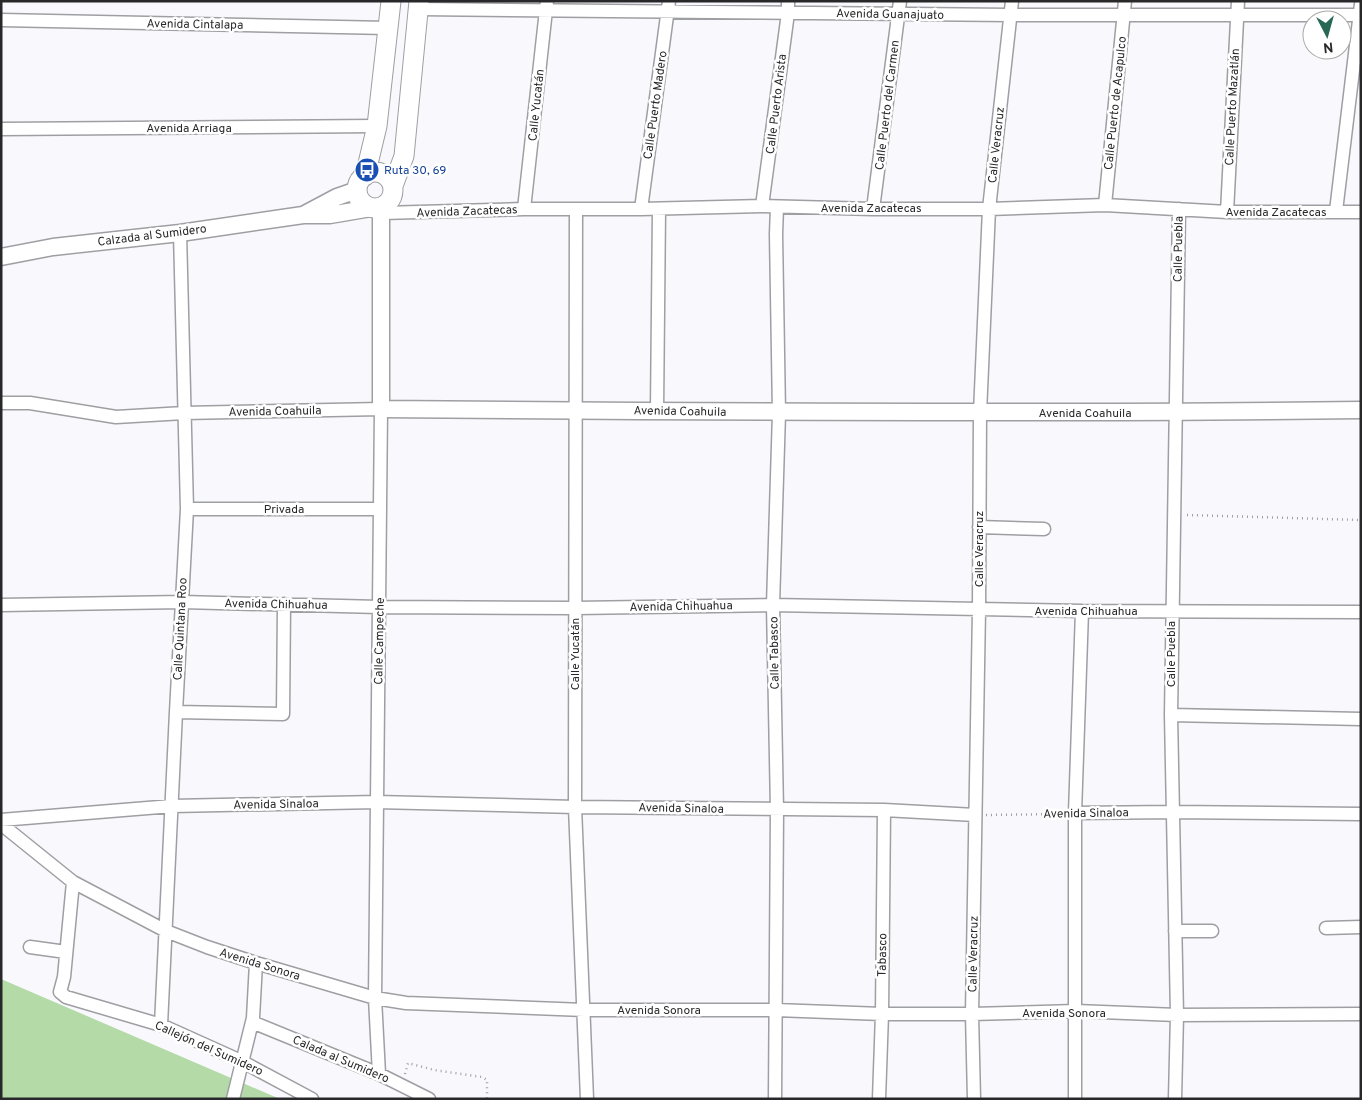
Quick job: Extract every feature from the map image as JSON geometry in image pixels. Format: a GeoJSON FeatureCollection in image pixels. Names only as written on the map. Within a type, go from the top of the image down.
{"type":"FeatureCollection","features":[{"type":"Feature","properties":{"kind":"main road"},"geometry":{"type":"LineString","coordinates":[[391,1],[377,126],[361,183],[361,202],[378,210],[386,205],[392,197],[393,186],[404,156],[419,5]]}},
{"type":"Feature","properties":{"kind":"main road"},"geometry":{"type":"LineString","coordinates":[[361,183],[370,173],[382,174],[387,176],[393,186]]}},
{"type":"Feature","properties":{"kind":"street","name":"Calle Veracruz"},"geometry":{"type":"LineString","coordinates":[[974,1099],[972,1014],[979,609],[980,413],[989,209],[1012,1]]}},
{"type":"Feature","properties":{"kind":"street","name":"Calle Puerto de Acapulco"},"geometry":{"type":"LineString","coordinates":[[1105,205],[1126,1]]}},
{"type":"Feature","properties":{"kind":"street","name":"Calle Puerto Mazatlán"},"geometry":{"type":"LineString","coordinates":[[1227,212],[1238,1]]}},
{"type":"Feature","properties":{"kind":"street","name":"Avenida Guanajuato"},"geometry":{"type":"LineString","coordinates":[[419,5],[899,8],[1010,15],[1360,12]]}},
{"type":"Feature","properties":{"kind":"street","name":"Calle Yucatán"},"geometry":{"type":"LineString","coordinates":[[524,209],[546,6]]}},
{"type":"Feature","properties":{"kind":"street","name":"Calle Puerto Madero"},"geometry":{"type":"LineString","coordinates":[[641,209],[668,7]]}},
{"type":"Feature","properties":{"kind":"street","name":"Calle Puerto Arista"},"geometry":{"type":"LineString","coordinates":[[762,206],[788,7]]}},
{"type":"Feature","properties":{"kind":"street","name":"Calle Puerto del Carmen"},"geometry":{"type":"LineString","coordinates":[[873,209],[899,8]]}},
{"type":"Feature","properties":{"kind":"street"},"geometry":{"type":"LineString","coordinates":[[1336,212],[1360,12]]}},
{"type":"Feature","properties":{"kind":"street","name":"Avenida Cintalapa"},"geometry":{"type":"LineString","coordinates":[[1,20],[388,28]]}},
{"type":"Feature","properties":{"kind":"street","name":"Avenida Arriaga"},"geometry":{"type":"LineString","coordinates":[[1,129],[377,126]]}},
{"type":"Feature","properties":{"kind":"street","name":"Calzada al Sumidero"},"geometry":{"type":"LineString","coordinates":[[303,215],[361,183]]}},
{"type":"Feature","properties":{"kind":"street","name":"Avenida Zacatecas"},"geometry":{"type":"LineString","coordinates":[[378,210],[659,209],[762,206],[873,209],[989,209],[1105,205],[1227,212],[1361,212]]}},
{"type":"Feature","properties":{"kind":"street","name":"Calle Tabasco"},"geometry":{"type":"LineString","coordinates":[[775,1099],[777,810],[773,604],[779,413],[777,207]]}},
{"type":"Feature","properties":{"kind":"street","name":"Calle Yucatán"},"geometry":{"type":"LineString","coordinates":[[576,209],[575,807],[588,1099]]}},
{"type":"Feature","properties":{"kind":"street"},"geometry":{"type":"LineString","coordinates":[[657,411],[659,209]]}},
{"type":"Feature","properties":{"kind":"street","name":"Calle Puebla"},"geometry":{"type":"LineString","coordinates":[[1175,1099],[1178,1016],[1170,715],[1179,209]]}},
{"type":"Feature","properties":{"kind":"street","name":"Calzada al Sumidero"},"geometry":{"type":"LineString","coordinates":[[1,257],[53,247],[180,233],[303,215],[330,215],[378,210]]}},
{"type":"Feature","properties":{"kind":"street","name":"Calle Campeche"},"geometry":{"type":"LineString","coordinates":[[378,210],[381,409],[375,998],[379,1074]]}},
{"type":"Feature","properties":{"kind":"street","name":"Calle Quintana Roo"},"geometry":{"type":"LineString","coordinates":[[161,1025],[187,508],[180,233]]}},
{"type":"Feature","properties":{"kind":"street","name":"Avenida Coahuila"},"geometry":{"type":"LineString","coordinates":[[1,403],[30,403],[116,417],[184,413],[381,409],[779,413],[1361,410]]}},
{"type":"Feature","properties":{"kind":"street","name":"Privada"},"geometry":{"type":"LineString","coordinates":[[187,508],[380,509]]}},
{"type":"Feature","properties":{"kind":"street"},"geometry":{"type":"LineString","coordinates":[[980,527],[1044,530]]}},
{"type":"Feature","properties":{"kind":"street","name":"Avenida Chihuahua"},"geometry":{"type":"LineString","coordinates":[[1,605],[182,602],[379,607],[575,608],[773,604],[1082,611],[1361,612]]}},
{"type":"Feature","properties":{"kind":"street"},"geometry":{"type":"LineString","coordinates":[[176,712],[283,714],[284,604]]}},
{"type":"Feature","properties":{"kind":"street"},"geometry":{"type":"LineString","coordinates":[[1075,1099],[1075,813],[1082,611]]}},
{"type":"Feature","properties":{"kind":"street"},"geometry":{"type":"LineString","coordinates":[[1170,715],[1361,718]]}},
{"type":"Feature","properties":{"kind":"street","name":"Avenida Sinaloa"},"geometry":{"type":"LineString","coordinates":[[1,820],[172,806],[377,802],[575,807],[884,810],[975,815]]}},
{"type":"Feature","properties":{"kind":"street","name":"Tabasco"},"geometry":{"type":"LineString","coordinates":[[879,1099],[882,1014],[884,810]]}},
{"type":"Feature","properties":{"kind":"street","name":"Avenida Sinaloa"},"geometry":{"type":"LineString","coordinates":[[1075,813],[1361,814]]}},
{"type":"Feature","properties":{"kind":"street","name":"Avenida Sonora"},"geometry":{"type":"LineString","coordinates":[[1,824],[73,882],[166,931],[256,963],[375,998],[406,1004],[584,1010],[776,1010],[882,1014],[1076,1011],[1178,1016],[1361,1014]]}},
{"type":"Feature","properties":{"kind":"street"},"geometry":{"type":"LineString","coordinates":[[30,947],[66,952],[73,882]]}},
{"type":"Feature","properties":{"kind":"street"},"geometry":{"type":"LineString","coordinates":[[1326,928],[1361,927]]}},
{"type":"Feature","properties":{"kind":"street"},"geometry":{"type":"LineString","coordinates":[[1175,931],[1212,931]]}},
{"type":"Feature","properties":{"kind":"street","name":"Callejón del Sumidero"},"geometry":{"type":"LineString","coordinates":[[66,952],[64,977],[60,992],[66,997],[161,1025],[241,1061],[312,1099]]}},
{"type":"Feature","properties":{"kind":"street"},"geometry":{"type":"LineString","coordinates":[[233,1099],[252,1022],[256,963]]}},
{"type":"Feature","properties":{"kind":"street","name":"Calada al Sumidero"},"geometry":{"type":"LineString","coordinates":[[252,1022],[379,1074],[429,1099]]}},
{"type":"Feature","properties":{"kind":"path"},"geometry":{"type":"LineString","coordinates":[[1173,514],[1361,520]]}},
{"type":"Feature","properties":{"kind":"path","name":"Avenida Sinaloa"},"geometry":{"type":"LineString","coordinates":[[975,815],[1075,813]]}},
{"type":"Feature","properties":{"kind":"path"},"geometry":{"type":"LineString","coordinates":[[401,1084],[408,1063],[434,1070],[482,1077],[486,1080],[487,1099]]}},
{"type":"Feature","properties":{"kind":"green space"},"geometry":{"type":"Polygon","coordinates":[[[1,979],[280,1099],[1,1099],[1,979]]]}},
{"type":"Feature","properties":{"kind":"place","name":"Ruta 30, 69"},"geometry":{"type":"Point","coordinates":[367,170]}}]}
